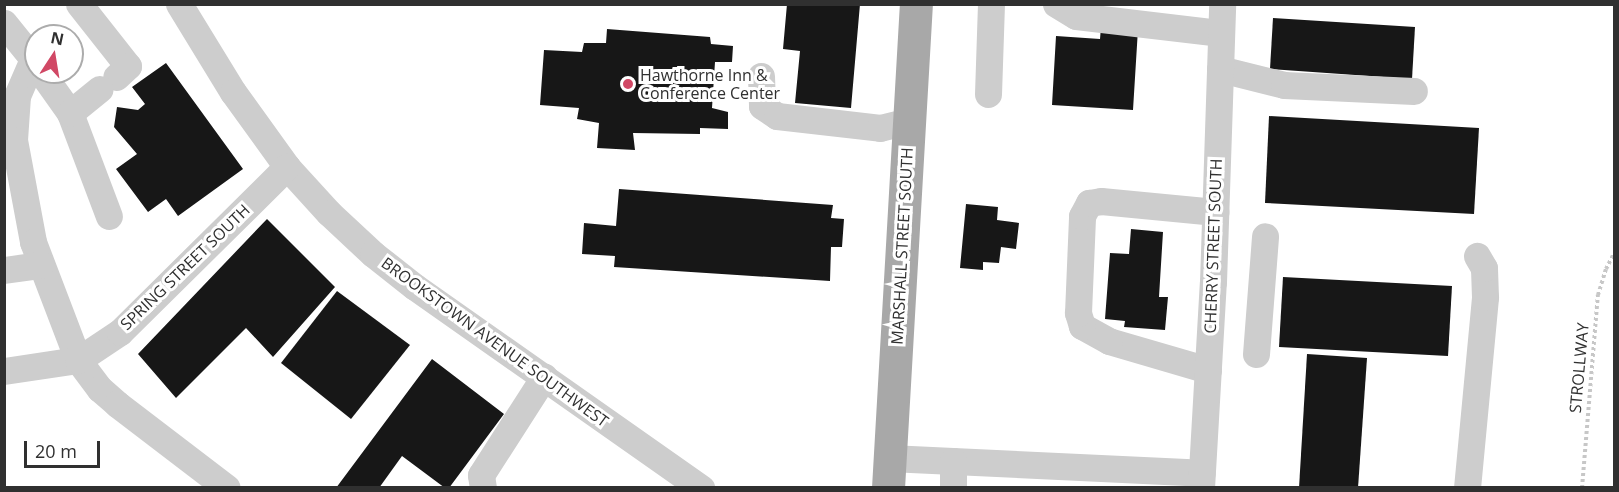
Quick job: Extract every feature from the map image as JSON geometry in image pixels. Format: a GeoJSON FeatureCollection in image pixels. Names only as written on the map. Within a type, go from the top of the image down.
{"type":"FeatureCollection","features":[{"type":"Feature","properties":{"kind":"main road","name":"MARSHALL STREET SOUTH"},"geometry":{"type":"LineString","coordinates":[[888,473],[916,4]]}},
{"type":"Feature","properties":{"kind":"street"},"geometry":{"type":"LineString","coordinates":[[70,113],[115,77],[79,4]]}},
{"type":"Feature","properties":{"kind":"street","name":"BROOKSTOWN AVENUE SOUTHWEST"},"geometry":{"type":"LineString","coordinates":[[179,4],[233,92],[287,167],[329,213],[373,254],[415,287],[701,488]]}},
{"type":"Feature","properties":{"kind":"street"},"geometry":{"type":"LineString","coordinates":[[988,94],[991,4]]}},
{"type":"Feature","properties":{"kind":"street"},"geometry":{"type":"LineString","coordinates":[[1056,4],[1076,16],[1221,33]]}},
{"type":"Feature","properties":{"kind":"street","name":"CHERRY STREET SOUTH"},"geometry":{"type":"LineString","coordinates":[[1202,480],[1222,4]]}},
{"type":"Feature","properties":{"kind":"street"},"geometry":{"type":"LineString","coordinates":[[4,23],[24,48]]}},
{"type":"Feature","properties":{"kind":"street"},"geometry":{"type":"LineString","coordinates":[[1220,69],[1284,85],[1414,92]]}},
{"type":"Feature","properties":{"kind":"street"},"geometry":{"type":"LineString","coordinates":[[761,76],[762,106],[777,116],[880,128],[909,121]]}},
{"type":"Feature","properties":{"kind":"street"},"geometry":{"type":"LineString","coordinates":[[25,84],[17,96],[10,120],[33,242],[78,360],[100,389],[117,404],[227,488]]}},
{"type":"Feature","properties":{"kind":"street"},"geometry":{"type":"LineString","coordinates":[[50,84],[70,113],[109,216]]}},
{"type":"Feature","properties":{"kind":"street","name":"SPRING STREET SOUTH"},"geometry":{"type":"LineString","coordinates":[[78,360],[120,332],[287,167]]}},
{"type":"Feature","properties":{"kind":"street"},"geometry":{"type":"LineString","coordinates":[[1208,370],[1109,341],[1082,326],[1078,313],[1081,237],[1082,216],[1089,203],[1101,201],[1215,212]]}},
{"type":"Feature","properties":{"kind":"street"},"geometry":{"type":"LineString","coordinates":[[1256,354],[1265,236]]}},
{"type":"Feature","properties":{"kind":"street"},"geometry":{"type":"LineString","coordinates":[[1467,488],[1485,297],[1484,268],[1478,256]]}},
{"type":"Feature","properties":{"kind":"street"},"geometry":{"type":"LineString","coordinates":[[4,270],[41,264]]}},
{"type":"Feature","properties":{"kind":"street"},"geometry":{"type":"LineString","coordinates":[[4,371],[78,360]]}},
{"type":"Feature","properties":{"kind":"street"},"geometry":{"type":"LineString","coordinates":[[483,488],[481,475],[544,378]]}},
{"type":"Feature","properties":{"kind":"street"},"geometry":{"type":"LineString","coordinates":[[888,473],[1202,480]]}},
{"type":"Feature","properties":{"kind":"path","name":"STROLLWAY"},"geometry":{"type":"LineString","coordinates":[[1582,488],[1598,295],[1606,269],[1614,254]]}},
{"type":"Feature","properties":{"kind":"building"},"geometry":{"type":"Polygon","coordinates":[[[787,4],[860,4],[851,108],[795,103],[800,51],[783,49],[787,4]]]}},
{"type":"Feature","properties":{"kind":"building"},"geometry":{"type":"Polygon","coordinates":[[[1273,18],[1415,27],[1412,79],[1270,69],[1273,18]]]}},
{"type":"Feature","properties":{"kind":"building"},"geometry":{"type":"Polygon","coordinates":[[[1101,27],[1138,29],[1133,110],[1052,105],[1056,36],[1100,39],[1101,27]]]}},
{"type":"Feature","properties":{"kind":"building","name":"Hawthorne Inn & Conference Center"},"geometry":{"type":"Polygon","coordinates":[[[607,29],[710,37],[711,44],[733,46],[732,62],[715,62],[712,108],[728,112],[728,129],[700,128],[700,134],[633,133],[635,150],[597,148],[599,123],[577,119],[579,108],[540,105],[544,50],[582,52],[584,43],[606,43],[607,29]]]}},
{"type":"Feature","properties":{"kind":"building"},"geometry":{"type":"Polygon","coordinates":[[[166,63],[243,169],[178,216],[166,199],[148,212],[116,169],[137,154],[114,127],[117,107],[138,110],[145,104],[132,87],[166,63]]]}},
{"type":"Feature","properties":{"kind":"building"},"geometry":{"type":"Polygon","coordinates":[[[1269,116],[1479,128],[1474,214],[1265,203],[1269,116]]]}},
{"type":"Feature","properties":{"kind":"building"},"geometry":{"type":"Polygon","coordinates":[[[619,189],[833,205],[831,218],[844,219],[842,247],[831,247],[830,281],[614,267],[615,256],[582,254],[584,223],[616,226],[619,189]]]}},
{"type":"Feature","properties":{"kind":"building"},"geometry":{"type":"Polygon","coordinates":[[[966,204],[998,207],[997,220],[1019,223],[1016,249],[1001,247],[999,263],[983,262],[983,270],[960,268],[966,204]]]}},
{"type":"Feature","properties":{"kind":"building"},"geometry":{"type":"Polygon","coordinates":[[[267,219],[335,287],[273,357],[246,328],[176,398],[138,354],[267,219]]]}},
{"type":"Feature","properties":{"kind":"building"},"geometry":{"type":"Polygon","coordinates":[[[1131,229],[1163,232],[1159,297],[1168,297],[1165,330],[1124,327],[1125,321],[1105,319],[1110,253],[1129,254],[1131,229]]]}},
{"type":"Feature","properties":{"kind":"building"},"geometry":{"type":"Polygon","coordinates":[[[1283,277],[1452,286],[1448,356],[1279,347],[1283,277]]]}},
{"type":"Feature","properties":{"kind":"building"},"geometry":{"type":"Polygon","coordinates":[[[337,291],[410,345],[351,419],[281,363],[337,291]]]}},
{"type":"Feature","properties":{"kind":"building"},"geometry":{"type":"Polygon","coordinates":[[[1307,354],[1367,358],[1358,488],[1299,488],[1307,354]]]}},
{"type":"Feature","properties":{"kind":"building"},"geometry":{"type":"Polygon","coordinates":[[[432,359],[504,414],[449,488],[445,488],[402,456],[379,488],[336,488],[432,359]]]}},
{"type":"Feature","properties":{"kind":"place","name":"Hawthorne Inn & Conference Center"},"geometry":{"type":"Point","coordinates":[628,84]}}]}
